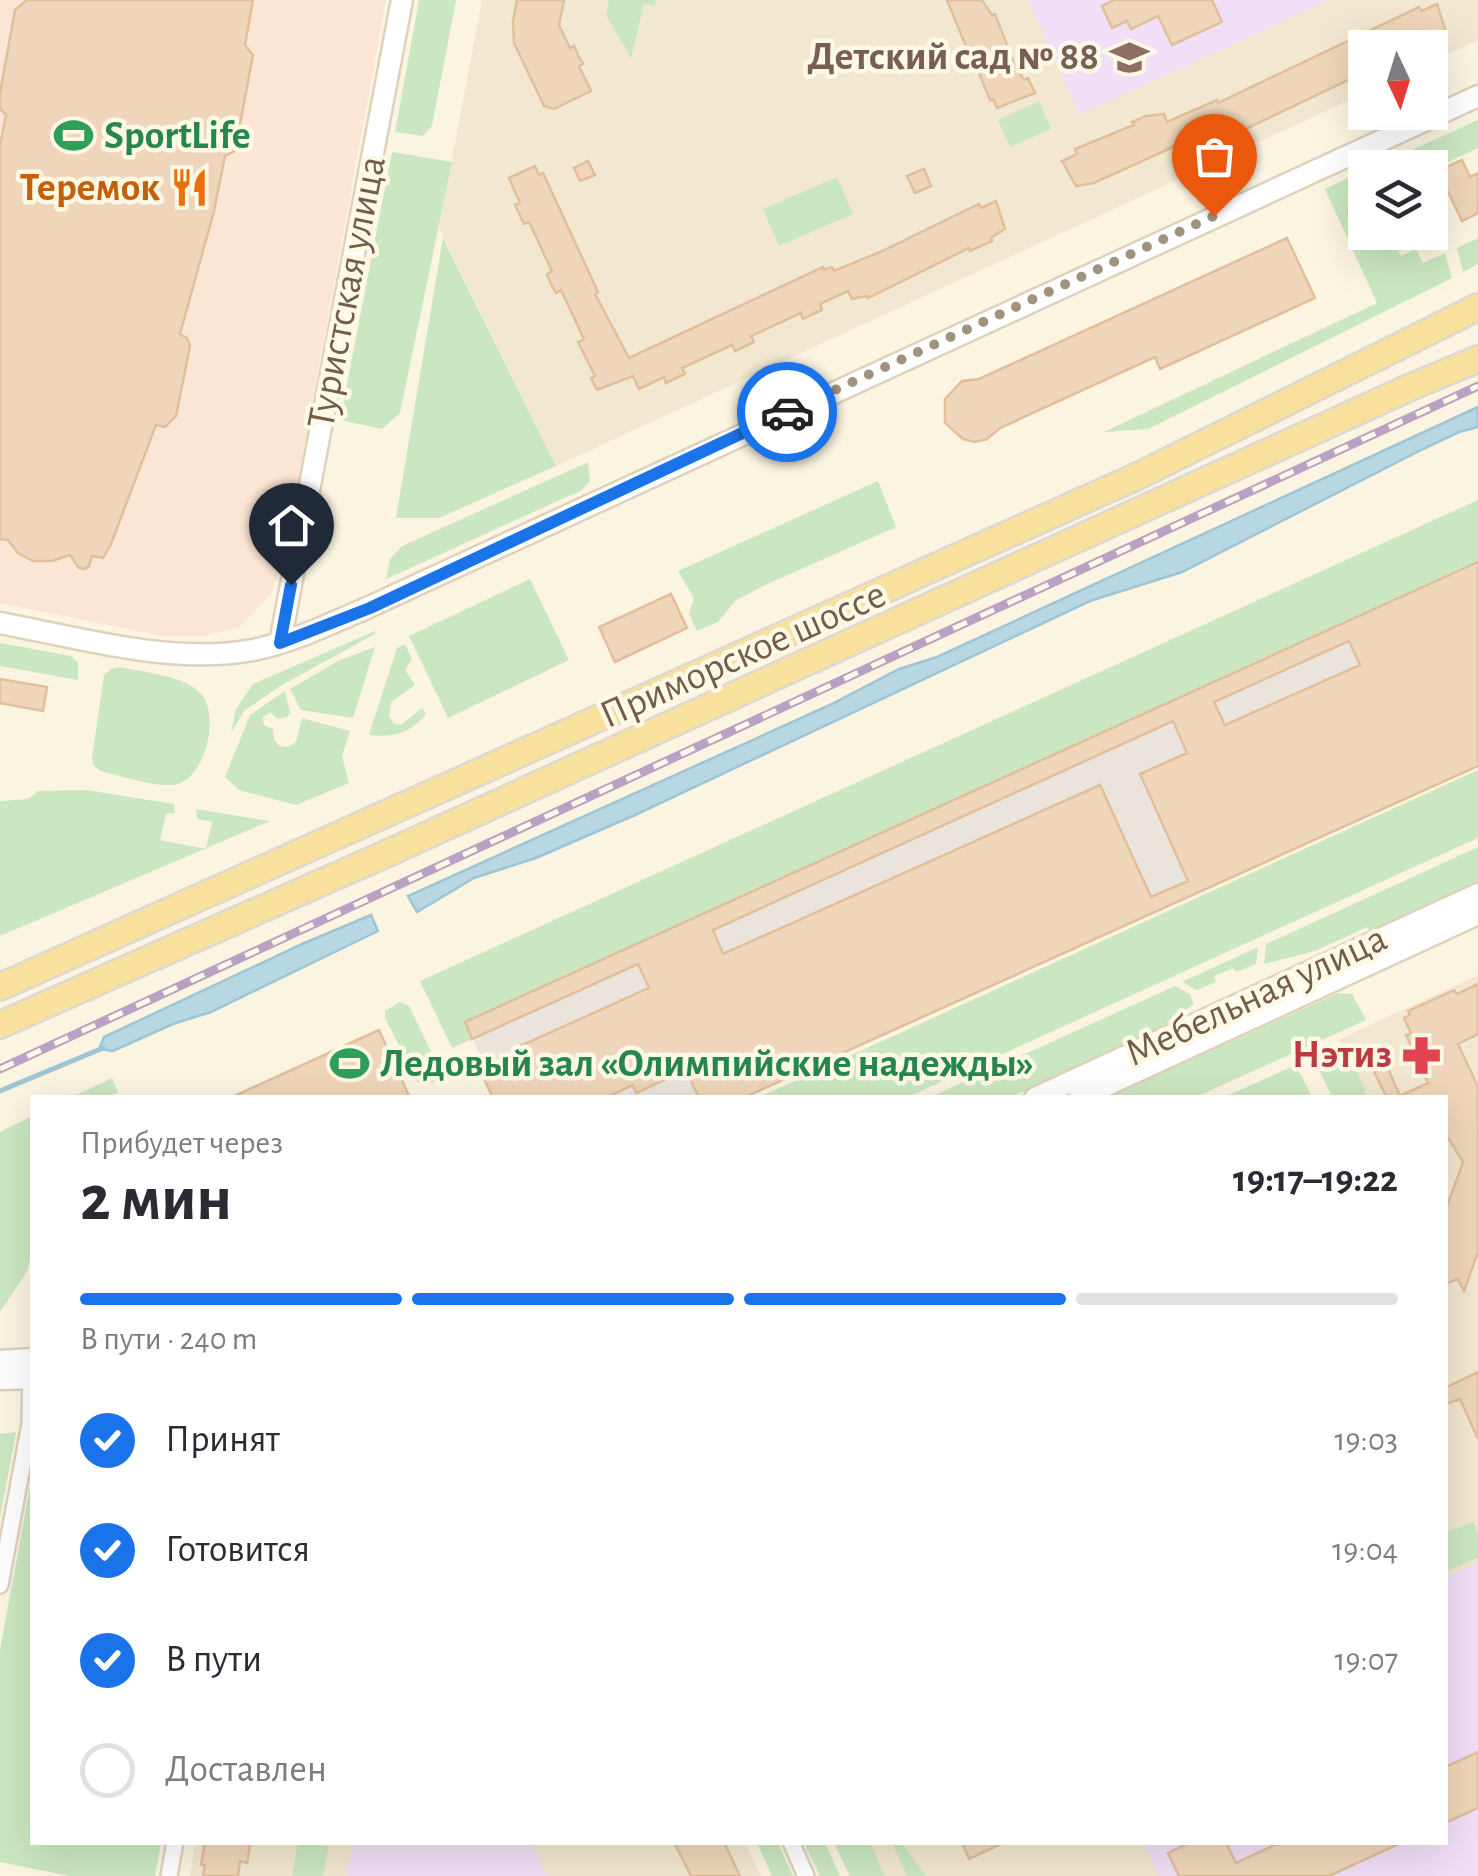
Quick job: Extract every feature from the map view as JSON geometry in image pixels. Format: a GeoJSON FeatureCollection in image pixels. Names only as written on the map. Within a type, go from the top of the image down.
{"type":"FeatureCollection","features":[{"type":"Feature","properties":{"kind":"main road","name":"Приморское шоссе"},"geometry":{"type":"LineString","coordinates":[[0,987],[1140,475],[1478,307]]}},
{"type":"Feature","properties":{"kind":"main road","name":"Приморское шоссе"},"geometry":{"type":"LineString","coordinates":[[0,1025],[388,854],[1413,386],[1478,360]]}},
{"type":"Feature","properties":{"kind":"street","name":"Туристская улица"},"geometry":{"type":"LineString","coordinates":[[280,643],[402,0]]}},
{"type":"Feature","properties":{"kind":"street"},"geometry":{"type":"LineString","coordinates":[[0,623],[182,654],[252,650],[280,643],[370,608],[1478,96]]}},
{"type":"Feature","properties":{"kind":"street"},"geometry":{"type":"LineString","coordinates":[[1413,386],[1478,350]]}},
{"type":"Feature","properties":{"kind":"street","name":"Мебельная улица"},"geometry":{"type":"LineString","coordinates":[[1042,1095],[1478,894]]}},
{"type":"Feature","properties":{"kind":"street","name":"Мебельная улица"},"geometry":{"type":"LineString","coordinates":[[1086,1095],[1478,914]]}},
{"type":"Feature","properties":{"kind":"street"},"geometry":{"type":"LineString","coordinates":[[0,1360],[30,1368]]}},
{"type":"Feature","properties":{"kind":"street"},"geometry":{"type":"LineString","coordinates":[[0,1378],[30,1369]]}},
{"type":"Feature","properties":{"kind":"street"},"geometry":{"type":"LineString","coordinates":[[0,1585],[30,1424]]}},
{"type":"Feature","properties":{"kind":"street"},"geometry":{"type":"LineString","coordinates":[[169,1876],[174,1845]]}},
{"type":"Feature","properties":{"kind":"street"},"geometry":{"type":"LineString","coordinates":[[792,1845],[806,1876]]}},
{"type":"Feature","properties":{"kind":"shaded area"},"geometry":{"type":"Polygon","coordinates":[[[0,0],[386,0],[284,557],[271,594],[239,627],[204,636],[163,636],[0,603],[0,0]]]}},
{"type":"Feature","properties":{"kind":"shaded area"},"geometry":{"type":"Polygon","coordinates":[[[482,0],[1478,0],[1478,40],[1448,54],[1448,30],[1348,30],[1348,101],[556,466],[439,228],[482,0]]]}},
{"type":"Feature","properties":{"kind":"shaded area","name":"Детский сад № 88"},"geometry":{"type":"Polygon","coordinates":[[[1029,0],[1329,0],[1079,115],[1029,0]]]}},
{"type":"Feature","properties":{"kind":"shaded area"},"geometry":{"type":"Polygon","coordinates":[[[1478,562],[1478,767],[748,1095],[492,1095],[474,1059],[480,1055],[465,1022],[1478,562]]]}},
{"type":"Feature","properties":{"kind":"shaded area"},"geometry":{"type":"Polygon","coordinates":[[[1478,975],[1478,1876],[850,1876],[835,1845],[1448,1845],[1448,1095],[1362,1095],[1338,1040],[1478,975]]]}},
{"type":"Feature","properties":{"kind":"shaded area"},"geometry":{"type":"Polygon","coordinates":[[[1478,1563],[1478,1876],[1159,1876],[1145,1845],[1448,1845],[1448,1576],[1478,1563]]]}},
{"type":"Feature","properties":{"kind":"shaded area"},"geometry":{"type":"Polygon","coordinates":[[[195,1845],[746,1845],[761,1876],[190,1876],[195,1845]]]}},
{"type":"Feature","properties":{"kind":"shaded area"},"geometry":{"type":"Polygon","coordinates":[[[353,1845],[532,1845],[546,1876],[347,1876],[353,1845]]]}},
{"type":"Feature","properties":{"kind":"green space"},"geometry":{"type":"Polygon","coordinates":[[[419,0],[456,0],[432,126],[423,136],[395,132],[419,0]]]}},
{"type":"Feature","properties":{"kind":"green space"},"geometry":{"type":"Polygon","coordinates":[[[609,0],[656,0],[655,6],[644,4],[631,58],[606,15],[609,0]]]}},
{"type":"Feature","properties":{"kind":"green space"},"geometry":{"type":"Polygon","coordinates":[[[1039,101],[1051,129],[1010,147],[998,120],[1039,101]]]}},
{"type":"Feature","properties":{"kind":"green space"},"geometry":{"type":"Polygon","coordinates":[[[1478,120],[1478,148],[1448,162],[1448,150],[1414,149],[1478,120]]]}},
{"type":"Feature","properties":{"kind":"green space"},"geometry":{"type":"Polygon","coordinates":[[[392,152],[452,162],[400,413],[382,429],[340,420],[392,152]]]}},
{"type":"Feature","properties":{"kind":"green space"},"geometry":{"type":"Polygon","coordinates":[[[837,177],[853,214],[779,246],[763,209],[837,177]]]}},
{"type":"Feature","properties":{"kind":"green space"},"geometry":{"type":"Polygon","coordinates":[[[1348,178],[1348,239],[1325,189],[1348,178]]]}},
{"type":"Feature","properties":{"kind":"green space"},"geometry":{"type":"Polygon","coordinates":[[[443,238],[556,466],[439,518],[396,518],[443,238]]]}},
{"type":"Feature","properties":{"kind":"green space"},"geometry":{"type":"Polygon","coordinates":[[[1478,238],[1478,264],[1463,272],[1457,248],[1478,238]]]}},
{"type":"Feature","properties":{"kind":"green space"},"geometry":{"type":"Polygon","coordinates":[[[1353,250],[1398,250],[1401,256],[1416,250],[1423,263],[1445,253],[1452,278],[1148,429],[1104,432],[1377,303],[1353,250]]]}},
{"type":"Feature","properties":{"kind":"green space"},"geometry":{"type":"Polygon","coordinates":[[[588,462],[590,481],[582,490],[386,579],[390,559],[402,546],[588,462]]]}},
{"type":"Feature","properties":{"kind":"green space"},"geometry":{"type":"Polygon","coordinates":[[[878,481],[896,527],[763,586],[735,601],[718,622],[697,631],[689,614],[694,598],[678,571],[878,481]]]}},
{"type":"Feature","properties":{"kind":"green space"},"geometry":{"type":"Polygon","coordinates":[[[1478,500],[1478,562],[466,1022],[472,1039],[452,1048],[420,981],[1478,500]]]}},
{"type":"Feature","properties":{"kind":"green space"},"geometry":{"type":"Polygon","coordinates":[[[530,579],[569,660],[448,718],[409,636],[530,579]]]}},
{"type":"Feature","properties":{"kind":"green space"},"geometry":{"type":"Polygon","coordinates":[[[375,631],[244,711],[231,733],[236,709],[253,684],[375,631]]]}},
{"type":"Feature","properties":{"kind":"green space"},"geometry":{"type":"Polygon","coordinates":[[[0,643],[71,656],[78,663],[78,680],[0,666],[0,643]]]}},
{"type":"Feature","properties":{"kind":"green space"},"geometry":{"type":"Polygon","coordinates":[[[405,644],[412,659],[405,670],[415,685],[391,702],[389,716],[394,724],[401,725],[422,708],[426,714],[401,733],[369,735],[397,648],[405,644]]]}},
{"type":"Feature","properties":{"kind":"green space"},"geometry":{"type":"Polygon","coordinates":[[[375,647],[353,718],[301,710],[290,689],[338,661],[375,647]]]}},
{"type":"Feature","properties":{"kind":"green space"},"geometry":{"type":"Polygon","coordinates":[[[120,667],[175,679],[202,695],[210,718],[206,748],[193,774],[183,782],[145,782],[101,771],[93,765],[104,675],[120,667]]]}},
{"type":"Feature","properties":{"kind":"green space"},"geometry":{"type":"Polygon","coordinates":[[[285,691],[290,713],[287,717],[278,719],[270,712],[262,718],[265,726],[273,729],[279,746],[288,747],[296,742],[302,718],[350,731],[342,756],[349,783],[296,805],[239,790],[225,777],[250,715],[285,691]]]}},
{"type":"Feature","properties":{"kind":"green space"},"geometry":{"type":"Polygon","coordinates":[[[1478,770],[1478,838],[912,1095],[763,1095],[1478,770]]]}},
{"type":"Feature","properties":{"kind":"green space"},"geometry":{"type":"Polygon","coordinates":[[[86,790],[174,804],[175,813],[166,814],[160,840],[205,849],[0,936],[0,801],[28,799],[38,791],[86,790]]]}},
{"type":"Feature","properties":{"kind":"green space"},"geometry":{"type":"Polygon","coordinates":[[[196,809],[270,821],[206,848],[212,822],[197,819],[196,809]]]}},
{"type":"Feature","properties":{"kind":"green space"},"geometry":{"type":"Polygon","coordinates":[[[1478,847],[1478,883],[1370,933],[1367,927],[1315,951],[1264,964],[1266,944],[1478,847]]]}},
{"type":"Feature","properties":{"kind":"green space"},"geometry":{"type":"Polygon","coordinates":[[[1258,947],[1256,964],[1214,976],[1216,982],[1197,990],[1182,982],[1258,947]]]}},
{"type":"Feature","properties":{"kind":"green space"},"geometry":{"type":"Polygon","coordinates":[[[1175,986],[1190,994],[1194,1004],[1151,1034],[1015,1095],[934,1095],[1175,986]]]}},
{"type":"Feature","properties":{"kind":"green space"},"geometry":{"type":"Polygon","coordinates":[[[1338,993],[1352,994],[1366,1020],[1200,1095],[1113,1095],[1338,993]]]}},
{"type":"Feature","properties":{"kind":"green space"},"geometry":{"type":"Polygon","coordinates":[[[400,1002],[409,1006],[441,1072],[438,1080],[428,1085],[418,1083],[385,1018],[385,1011],[400,1002]]]}},
{"type":"Feature","properties":{"kind":"green space"},"geometry":{"type":"Polygon","coordinates":[[[1343,1043],[1365,1095],[1331,1095],[1313,1057],[1343,1043]]]}},
{"type":"Feature","properties":{"kind":"green space"},"geometry":{"type":"Polygon","coordinates":[[[1296,1065],[1311,1095],[1228,1095],[1296,1065]]]}},
{"type":"Feature","properties":{"kind":"green space"},"geometry":{"type":"Polygon","coordinates":[[[112,1078],[118,1093],[110,1095],[76,1095],[112,1078]]]}},
{"type":"Feature","properties":{"kind":"green space"},"geometry":{"type":"Polygon","coordinates":[[[30,1117],[30,1260],[26,1273],[0,1312],[0,1132],[30,1117]]]}},
{"type":"Feature","properties":{"kind":"green space"},"geometry":{"type":"Polygon","coordinates":[[[16,1432],[0,1518],[0,1434],[16,1432]]]}},
{"type":"Feature","properties":{"kind":"green space"},"geometry":{"type":"Polygon","coordinates":[[[30,1487],[30,1845],[161,1845],[155,1876],[69,1876],[0,1862],[0,1650],[30,1487]]]}},
{"type":"Feature","properties":{"kind":"green space"},"geometry":{"type":"Polygon","coordinates":[[[1473,1522],[1478,1532],[1478,1558],[1448,1571],[1448,1532],[1473,1522]]]}},
{"type":"Feature","properties":{"kind":"green space"},"geometry":{"type":"Polygon","coordinates":[[[298,1845],[329,1846],[323,1876],[292,1876],[298,1845]]]}},
{"type":"Feature","properties":{"kind":"green space"},"geometry":{"type":"Polygon","coordinates":[[[758,1845],[779,1845],[793,1876],[772,1876],[758,1845]]]}},
{"type":"Feature","properties":{"kind":"green space"},"geometry":{"type":"Polygon","coordinates":[[[805,1845],[826,1845],[840,1876],[820,1876],[805,1845]]]}},
{"type":"Feature","properties":{"kind":"green space"},"geometry":{"type":"Polygon","coordinates":[[[835,1845],[871,1845],[885,1876],[850,1876],[835,1845]]]}},
{"type":"Feature","properties":{"kind":"green space"},"geometry":{"type":"Polygon","coordinates":[[[893,1845],[903,1845],[926,1876],[907,1876],[893,1845]]]}},
{"type":"Feature","properties":{"kind":"water"},"geometry":{"type":"Polygon","coordinates":[[[1478,407],[1478,427],[1423,449],[1182,572],[1090,601],[635,815],[536,858],[474,878],[417,912],[408,896],[832,704],[899,669],[937,657],[1478,407]]]}},
{"type":"Feature","properties":{"kind":"water"},"geometry":{"type":"Polygon","coordinates":[[[371,915],[378,931],[211,1012],[113,1051],[99,1049],[104,1037],[371,915]]]}},
{"type":"Feature","properties":{"kind":"building"},"geometry":{"type":"Polygon","coordinates":[[[27,0],[253,0],[245,45],[253,55],[235,151],[225,156],[180,334],[190,346],[176,416],[165,427],[156,425],[111,544],[103,558],[92,556],[85,569],[79,568],[70,555],[52,561],[33,561],[18,553],[8,540],[0,539],[0,146],[6,115],[0,109],[0,93],[15,10],[27,0]]]}},
{"type":"Feature","properties":{"kind":"building"},"geometry":{"type":"Polygon","coordinates":[[[517,0],[564,0],[559,25],[583,64],[579,66],[591,91],[554,109],[544,106],[514,43],[517,0]]]}},
{"type":"Feature","properties":{"kind":"building"},"geometry":{"type":"Polygon","coordinates":[[[947,0],[982,0],[995,14],[1015,66],[1024,80],[1028,78],[1035,93],[997,108],[947,0]]]}},
{"type":"Feature","properties":{"kind":"building"},"geometry":{"type":"Polygon","coordinates":[[[1114,0],[1212,0],[1222,22],[1172,45],[1158,16],[1131,29],[1127,21],[1112,28],[1102,6],[1114,0]]]}},
{"type":"Feature","properties":{"kind":"building"},"geometry":{"type":"Polygon","coordinates":[[[1437,4],[1445,30],[1371,30],[1419,7],[1422,11],[1437,4]]]}},
{"type":"Feature","properties":{"kind":"building"},"geometry":{"type":"Polygon","coordinates":[[[1348,41],[1348,80],[1206,148],[1205,145],[1190,149],[1186,141],[1094,183],[1076,186],[1062,161],[1077,154],[1075,149],[1134,125],[1132,122],[1146,116],[1164,114],[1167,122],[1217,100],[1218,103],[1348,41]]]}},
{"type":"Feature","properties":{"kind":"building"},"geometry":{"type":"Polygon","coordinates":[[[1462,160],[1470,177],[1478,173],[1478,213],[1462,221],[1448,192],[1448,166],[1462,160]]]}},
{"type":"Feature","properties":{"kind":"building"},"geometry":{"type":"Polygon","coordinates":[[[588,161],[595,175],[580,181],[574,168],[588,161]]]}},
{"type":"Feature","properties":{"kind":"building"},"geometry":{"type":"Polygon","coordinates":[[[535,166],[539,175],[543,173],[598,292],[595,294],[629,358],[823,267],[832,267],[834,271],[979,204],[981,208],[996,201],[1005,229],[992,241],[970,251],[969,248],[868,298],[852,299],[848,291],[820,304],[822,310],[803,319],[801,313],[751,336],[754,342],[735,351],[732,345],[682,368],[685,374],[666,383],[664,377],[639,389],[633,376],[597,390],[591,378],[595,376],[578,342],[584,339],[561,290],[556,293],[551,284],[547,274],[552,271],[529,222],[524,224],[515,205],[520,203],[509,178],[535,166]]]}},
{"type":"Feature","properties":{"kind":"building"},"geometry":{"type":"Polygon","coordinates":[[[924,169],[931,186],[915,193],[907,176],[924,169]]]}},
{"type":"Feature","properties":{"kind":"building"},"geometry":{"type":"Polygon","coordinates":[[[1287,238],[1315,298],[1160,369],[1155,357],[1000,428],[987,439],[963,439],[945,423],[945,399],[962,381],[979,379],[1287,238]]]}},
{"type":"Feature","properties":{"kind":"building"},"geometry":{"type":"Polygon","coordinates":[[[1478,562],[1478,766],[750,1095],[698,1095],[686,1070],[636,1093],[633,1085],[611,1095],[492,1095],[485,1081],[524,1062],[518,1047],[649,988],[638,964],[472,1039],[465,1022],[1478,562]],[[1349,641],[1214,702],[1225,725],[1360,665],[1349,641]],[[1173,721],[713,930],[723,954],[1100,785],[1151,897],[1188,881],[1140,774],[1187,753],[1173,721]]]}},
{"type":"Feature","properties":{"kind":"building"},"geometry":{"type":"Polygon","coordinates":[[[671,594],[687,628],[615,662],[599,627],[671,594]]]}},
{"type":"Feature","properties":{"kind":"building"},"geometry":{"type":"Polygon","coordinates":[[[0,679],[47,687],[43,711],[0,703],[0,679]]]}},
{"type":"Feature","properties":{"kind":"building"},"geometry":{"type":"Polygon","coordinates":[[[1478,984],[1478,1034],[1458,1044],[1478,1087],[1478,1252],[1464,1291],[1458,1279],[1448,1283],[1448,1204],[1463,1162],[1448,1138],[1448,1095],[1402,1095],[1428,1083],[1406,1035],[1411,1033],[1404,1018],[1410,1015],[1408,1011],[1454,990],[1457,994],[1478,984]]]}},
{"type":"Feature","properties":{"kind":"building","name":"Ледовый зал «Олимпийские надежды»"},"geometry":{"type":"Polygon","coordinates":[[[379,1030],[409,1095],[237,1095],[379,1030]]]}},
{"type":"Feature","properties":{"kind":"building"},"geometry":{"type":"Polygon","coordinates":[[[1379,1048],[1400,1095],[1386,1095],[1366,1055],[1379,1048]]]}},
{"type":"Feature","properties":{"kind":"building"},"geometry":{"type":"Polygon","coordinates":[[[1478,1372],[1478,1439],[1460,1399],[1448,1403],[1448,1387],[1478,1372]]]}},
{"type":"Feature","properties":{"kind":"building"},"geometry":{"type":"Polygon","coordinates":[[[1478,1752],[1478,1808],[1448,1822],[1448,1766],[1478,1752]]]}},
{"type":"Feature","properties":{"kind":"building"},"geometry":{"type":"Polygon","coordinates":[[[204,1845],[250,1846],[247,1863],[240,1861],[238,1876],[203,1876],[205,1865],[201,1865],[204,1845]]]}},
{"type":"Feature","properties":{"kind":"building"},"geometry":{"type":"Polygon","coordinates":[[[676,1845],[725,1845],[740,1876],[691,1876],[676,1845]]]}},
{"type":"Feature","properties":{"kind":"building"},"geometry":{"type":"Polygon","coordinates":[[[963,1845],[999,1845],[969,1859],[963,1845]]]}},
{"type":"Feature","properties":{"kind":"building"},"geometry":{"type":"Polygon","coordinates":[[[1185,1845],[1227,1845],[1236,1863],[1275,1845],[1396,1845],[1329,1876],[1179,1876],[1168,1853],[1185,1845]]]}},
{"type":"Feature","properties":{"kind":"waterway"},"geometry":{"type":"LineString","coordinates":[[0,1091],[103,1048]]}},
{"type":"Feature","properties":{"kind":"railway"},"geometry":{"type":"LineString","coordinates":[[0,1069],[1478,386]]}},
{"type":"Feature","properties":{"kind":"way so far"},"geometry":{"type":"LineString","coordinates":[[787,412],[1214,216]]}},
{"type":"Feature","properties":{"kind":"place","name":"Детский сад № 88"},"geometry":{"type":"Point","coordinates":[1129,57]}},
{"type":"Feature","properties":{"kind":"place","name":"SportLife"},"geometry":{"type":"Point","coordinates":[74,136]}},
{"type":"Feature","properties":{"kind":"place","name":"Теремок"},"geometry":{"type":"Point","coordinates":[190,188]}},
{"type":"Feature","properties":{"kind":"place","name":"Нэтиз"},"geometry":{"type":"Point","coordinates":[1422,1055]}},
{"type":"Feature","properties":{"kind":"place","name":"Ледовый зал «Олимпийские надежды»"},"geometry":{"type":"Point","coordinates":[350,1064]}},
{"type":"Feature","properties":{"kind":"route"},"geometry":{"type":"LineString","coordinates":[[291,585],[280,643],[370,608],[787,412]]}}]}
